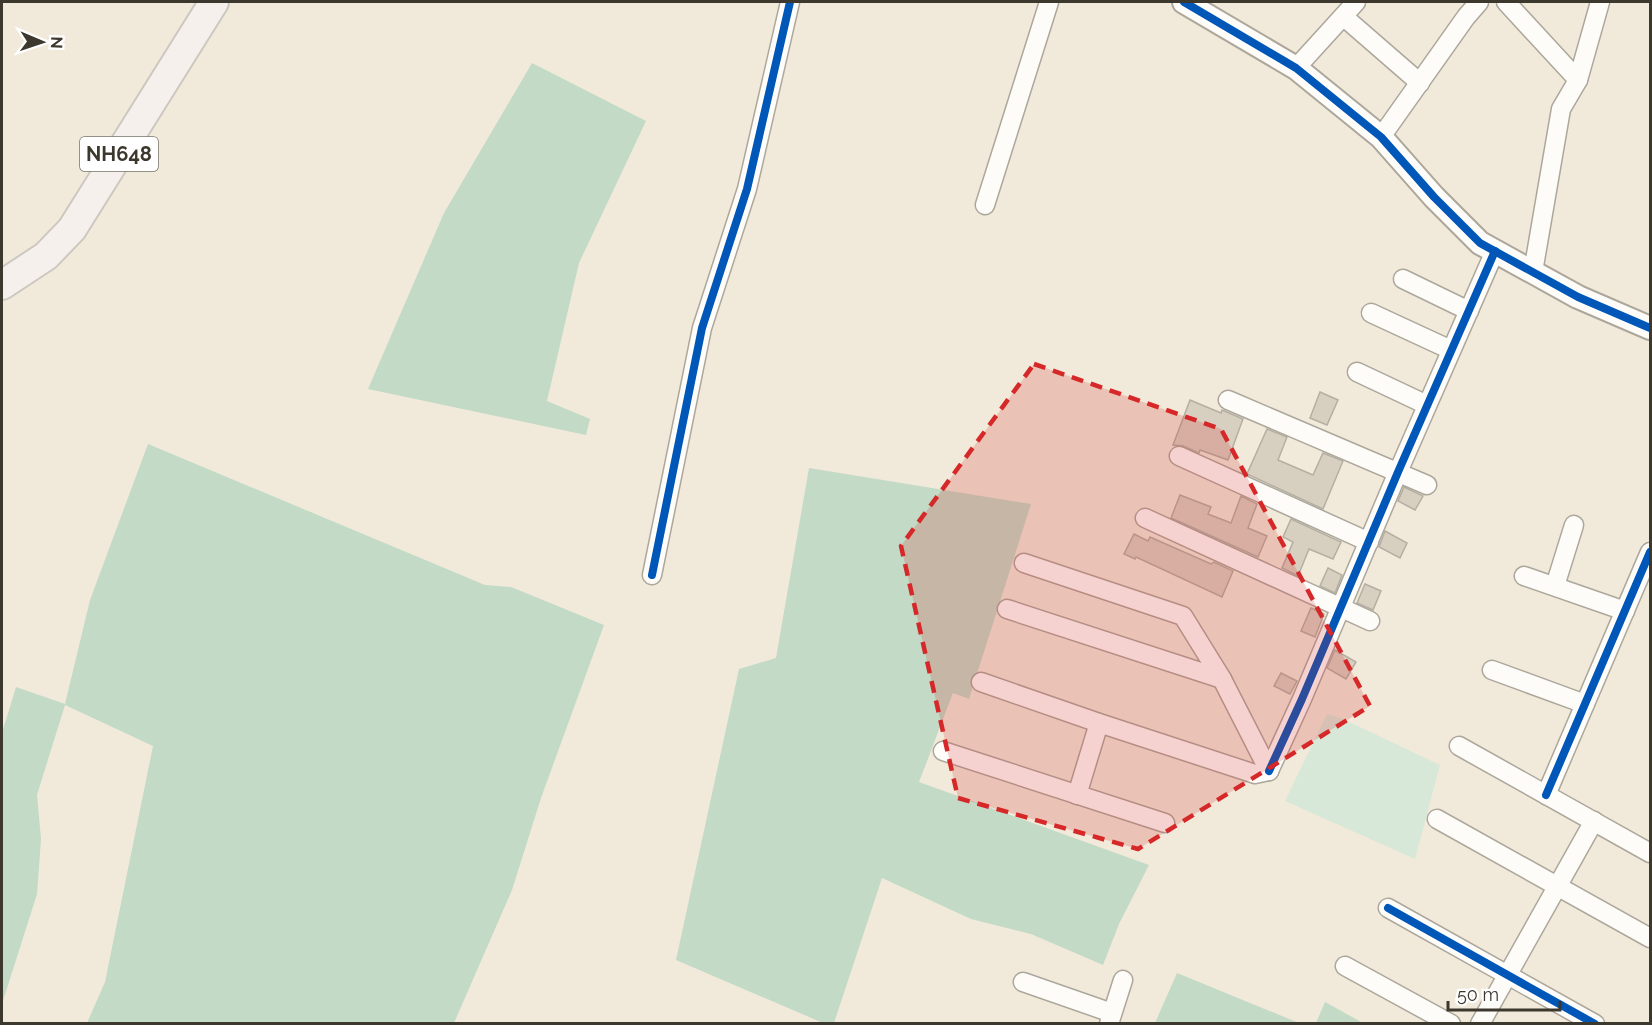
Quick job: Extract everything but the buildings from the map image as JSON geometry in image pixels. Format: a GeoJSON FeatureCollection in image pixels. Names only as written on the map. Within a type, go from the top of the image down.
{"type":"FeatureCollection","features":[{"type":"Feature","properties":{"kind":"highway","name":"NH648"},"geometry":{"type":"LineString","coordinates":[[2,285],[45,256],[72,229],[214,2]]}},
{"type":"Feature","properties":{"kind":"street"},"geometry":{"type":"LineString","coordinates":[[652,575],[702,328],[747,189],[790,2]]}},
{"type":"Feature","properties":{"kind":"street"},"geometry":{"type":"LineString","coordinates":[[985,205],[1048,2]]}},
{"type":"Feature","properties":{"kind":"street"},"geometry":{"type":"LineString","coordinates":[[1184,2],[1296,68],[1381,137],[1434,197],[1480,243],[1578,297],[1650,328]]}},
{"type":"Feature","properties":{"kind":"street"},"geometry":{"type":"LineString","coordinates":[[1296,68],[1356,2]]}},
{"type":"Feature","properties":{"kind":"street"},"geometry":{"type":"LineString","coordinates":[[1381,137],[1479,2]]}},
{"type":"Feature","properties":{"kind":"street"},"geometry":{"type":"LineString","coordinates":[[1506,2],[1578,80]]}},
{"type":"Feature","properties":{"kind":"street"},"geometry":{"type":"LineString","coordinates":[[1533,273],[1561,109],[1578,80],[1600,2]]}},
{"type":"Feature","properties":{"kind":"street"},"geometry":{"type":"LineString","coordinates":[[1344,17],[1420,83]]}},
{"type":"Feature","properties":{"kind":"street"},"geometry":{"type":"LineString","coordinates":[[1269,771],[1341,610],[1398,472],[1495,251]]}},
{"type":"Feature","properties":{"kind":"street"},"geometry":{"type":"LineString","coordinates":[[1403,279],[1468,311]]}},
{"type":"Feature","properties":{"kind":"street"},"geometry":{"type":"LineString","coordinates":[[1371,312],[1451,350]]}},
{"type":"Feature","properties":{"kind":"street"},"geometry":{"type":"LineString","coordinates":[[1358,372],[1427,405]]}},
{"type":"Feature","properties":{"kind":"street"},"geometry":{"type":"LineString","coordinates":[[1228,400],[1427,485]]}},
{"type":"Feature","properties":{"kind":"street"},"geometry":{"type":"LineString","coordinates":[[1179,456],[1369,542]]}},
{"type":"Feature","properties":{"kind":"street"},"geometry":{"type":"LineString","coordinates":[[1145,518],[1341,610],[1370,621]]}},
{"type":"Feature","properties":{"kind":"street"},"geometry":{"type":"LineString","coordinates":[[1555,586],[1574,525]]}},
{"type":"Feature","properties":{"kind":"street"},"geometry":{"type":"LineString","coordinates":[[1546,795],[1650,552]]}},
{"type":"Feature","properties":{"kind":"street"},"geometry":{"type":"LineString","coordinates":[[1024,563],[1183,616],[1222,679],[1269,771]]}},
{"type":"Feature","properties":{"kind":"street"},"geometry":{"type":"LineString","coordinates":[[1524,576],[1625,611]]}},
{"type":"Feature","properties":{"kind":"street"},"geometry":{"type":"LineString","coordinates":[[1007,609],[1222,679]]}},
{"type":"Feature","properties":{"kind":"street"},"geometry":{"type":"LineString","coordinates":[[1492,670],[1585,704]]}},
{"type":"Feature","properties":{"kind":"street"},"geometry":{"type":"LineString","coordinates":[[981,682],[1255,774],[1269,771]]}},
{"type":"Feature","properties":{"kind":"street"},"geometry":{"type":"LineString","coordinates":[[1077,795],[1099,723]]}},
{"type":"Feature","properties":{"kind":"street"},"geometry":{"type":"LineString","coordinates":[[1459,746],[1650,853]]}},
{"type":"Feature","properties":{"kind":"street"},"geometry":{"type":"LineString","coordinates":[[943,752],[1165,823]]}},
{"type":"Feature","properties":{"kind":"street"},"geometry":{"type":"LineString","coordinates":[[1437,819],[1650,938]]}},
{"type":"Feature","properties":{"kind":"street"},"geometry":{"type":"LineString","coordinates":[[1480,1023],[1594,821]]}},
{"type":"Feature","properties":{"kind":"street"},"geometry":{"type":"LineString","coordinates":[[1388,908],[1595,1023]]}},
{"type":"Feature","properties":{"kind":"street"},"geometry":{"type":"LineString","coordinates":[[1345,966],[1451,1023]]}},
{"type":"Feature","properties":{"kind":"street"},"geometry":{"type":"LineString","coordinates":[[1023,982],[1111,1018],[1123,980]]}},
{"type":"Feature","properties":{"kind":"highlighted area"},"geometry":{"type":"Polygon","coordinates":[[[1034,364],[1221,429],[1370,706],[1138,849],[958,798],[901,546],[1034,364]]]}},
{"type":"Feature","properties":{"kind":"green space"},"geometry":{"type":"Polygon","coordinates":[[[532,63],[646,121],[579,263],[547,401],[590,419],[586,435],[368,389],[444,213],[532,63]]]}},
{"type":"Feature","properties":{"kind":"green space"},"geometry":{"type":"Polygon","coordinates":[[[148,444],[485,585],[511,587],[604,625],[541,798],[512,890],[454,1023],[87,1023],[105,982],[153,746],[65,705],[37,795],[41,839],[37,894],[2,1004],[2,733],[16,687],[65,704],[90,600],[148,444]]]}},
{"type":"Feature","properties":{"kind":"green space"},"geometry":{"type":"Polygon","coordinates":[[[809,468],[1031,504],[969,699],[953,693],[919,782],[1149,865],[1119,924],[1103,965],[1031,934],[971,919],[882,878],[834,1023],[823,1023],[676,960],[739,669],[776,658],[809,468]]]}},
{"type":"Feature","properties":{"kind":"green space"},"geometry":{"type":"Polygon","coordinates":[[[1327,714],[1341,718],[1440,765],[1415,859],[1285,801],[1327,714]]]}},
{"type":"Feature","properties":{"kind":"green space"},"geometry":{"type":"Polygon","coordinates":[[[1177,973],[1299,1023],[1155,1023],[1177,973]]]}},
{"type":"Feature","properties":{"kind":"green space"},"geometry":{"type":"Polygon","coordinates":[[[1325,1002],[1363,1023],[1316,1023],[1325,1002]]]}},
{"type":"Feature","properties":{"kind":"cycle path"},"geometry":{"type":"LineString","coordinates":[[652,575],[702,328],[747,189],[790,2]]}},
{"type":"Feature","properties":{"kind":"cycle path"},"geometry":{"type":"LineString","coordinates":[[1184,2],[1296,68],[1381,137],[1434,197],[1480,243],[1578,297],[1650,328]]}},
{"type":"Feature","properties":{"kind":"cycle path"},"geometry":{"type":"LineString","coordinates":[[1269,771],[1495,251]]}},
{"type":"Feature","properties":{"kind":"cycle path"},"geometry":{"type":"LineString","coordinates":[[1546,795],[1650,552]]}},
{"type":"Feature","properties":{"kind":"cycle path"},"geometry":{"type":"LineString","coordinates":[[1388,908],[1595,1024]]}}]}
